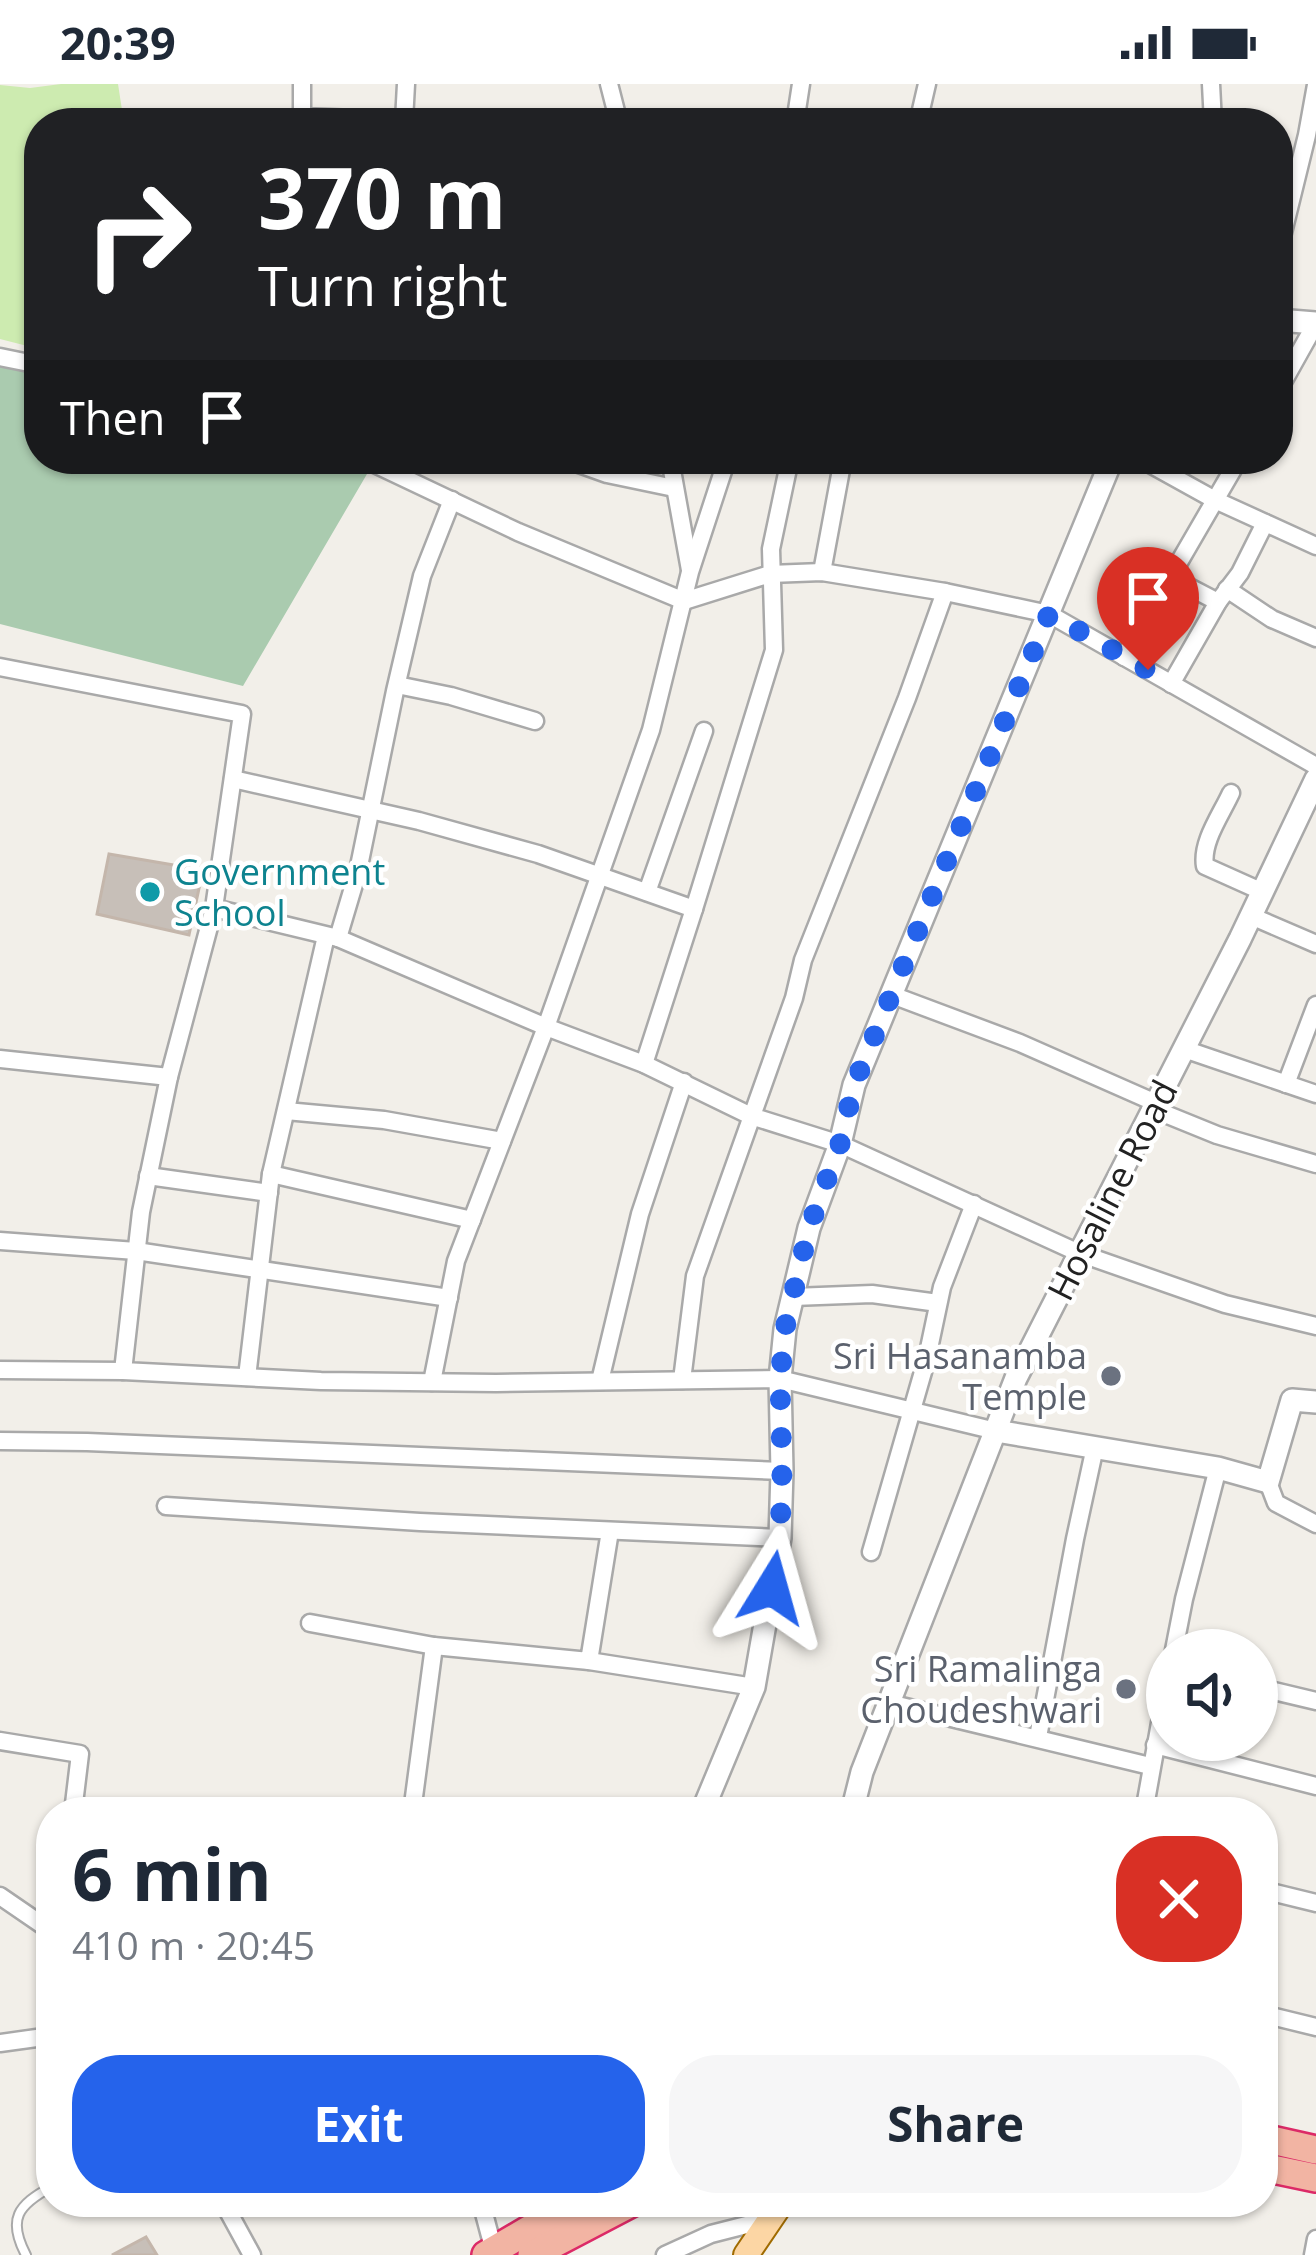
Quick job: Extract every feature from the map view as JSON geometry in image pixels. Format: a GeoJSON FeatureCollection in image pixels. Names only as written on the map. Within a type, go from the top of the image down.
{"type":"FeatureCollection","features":[{"type":"Feature","properties":{"kind":"highway"},"geometry":{"type":"LineString","coordinates":[[1278,2141],[1316,2150]]}},
{"type":"Feature","properties":{"kind":"highway"},"geometry":{"type":"LineString","coordinates":[[1278,2170],[1316,2178]]}},
{"type":"Feature","properties":{"kind":"highway"},"geometry":{"type":"LineString","coordinates":[[490,2253],[551,2217]]}},
{"type":"Feature","properties":{"kind":"highway"},"geometry":{"type":"LineString","coordinates":[[532,2255],[604,2217]]}},
{"type":"Feature","properties":{"kind":"main road"},"geometry":{"type":"LineString","coordinates":[[746,2255],[772,2217]]}},
{"type":"Feature","properties":{"kind":"street"},"geometry":{"type":"LineString","coordinates":[[1293,192],[1316,86]]}},
{"type":"Feature","properties":{"kind":"street"},"geometry":{"type":"LineString","coordinates":[[1293,364],[1316,323]]}},
{"type":"Feature","properties":{"kind":"street"},"geometry":{"type":"LineString","coordinates":[[396,474],[684,602],[770,574],[822,572],[1049,614],[1316,766]]}},
{"type":"Feature","properties":{"kind":"street"},"geometry":{"type":"LineString","coordinates":[[607,474],[674,488]]}},
{"type":"Feature","properties":{"kind":"street"},"geometry":{"type":"LineString","coordinates":[[672,474],[690,572]]}},
{"type":"Feature","properties":{"kind":"street"},"geometry":{"type":"LineString","coordinates":[[432,1382],[457,1261],[651,730],[690,572],[722,474]]}},
{"type":"Feature","properties":{"kind":"street"},"geometry":{"type":"LineString","coordinates":[[644,1064],[774,650],[771,549],[787,474]]}},
{"type":"Feature","properties":{"kind":"street"},"geometry":{"type":"LineString","coordinates":[[822,572],[840,474]]}},
{"type":"Feature","properties":{"kind":"street"},"geometry":{"type":"LineString","coordinates":[[708,1797],[754,1687],[780,1538],[780,1379],[785,1328],[809,1228],[840,1144],[854,1085],[1106,474]]}},
{"type":"Feature","properties":{"kind":"street"},"geometry":{"type":"LineString","coordinates":[[1168,474],[1316,545]]}},
{"type":"Feature","properties":{"kind":"street"},"geometry":{"type":"LineString","coordinates":[[1124,657],[1229,474]]}},
{"type":"Feature","properties":{"kind":"street"},"geometry":{"type":"LineString","coordinates":[[248,1377],[270,1184],[286,1111],[332,937],[358,871],[422,576],[452,500]]}},
{"type":"Feature","properties":{"kind":"street"},"geometry":{"type":"LineString","coordinates":[[1171,683],[1240,573],[1265,523]]}},
{"type":"Feature","properties":{"kind":"street"},"geometry":{"type":"LineString","coordinates":[[1170,577],[1316,638]]}},
{"type":"Feature","properties":{"kind":"street"},"geometry":{"type":"LineString","coordinates":[[682,1380],[695,1276],[794,998],[803,959],[945,592]]}},
{"type":"Feature","properties":{"kind":"street"},"geometry":{"type":"LineString","coordinates":[[0,667],[242,714],[214,908],[148,1176],[123,1371]]}},
{"type":"Feature","properties":{"kind":"street"},"geometry":{"type":"LineString","coordinates":[[397,685],[535,721]]}},
{"type":"Feature","properties":{"kind":"street"},"geometry":{"type":"LineString","coordinates":[[646,892],[704,731]]}},
{"type":"Feature","properties":{"kind":"street"},"geometry":{"type":"LineString","coordinates":[[233,779],[518,848],[694,909]]}},
{"type":"Feature","properties":{"kind":"street","name":"Hosaline Road"},"geometry":{"type":"LineString","coordinates":[[856,1797],[1016,1378],[1252,916],[1316,779]]}},
{"type":"Feature","properties":{"kind":"street"},"geometry":{"type":"LineString","coordinates":[[1231,793],[1203,862],[1263,892]]}},
{"type":"Feature","properties":{"kind":"street"},"geometry":{"type":"LineString","coordinates":[[214,908],[332,937],[644,1064],[751,1116],[840,1144],[1079,1253],[1225,1304],[1316,1326]]}},
{"type":"Feature","properties":{"kind":"street"},"geometry":{"type":"LineString","coordinates":[[1252,916],[1316,944]]}},
{"type":"Feature","properties":{"kind":"street"},"geometry":{"type":"LineString","coordinates":[[892,995],[1020,1043],[1216,1135],[1316,1164]]}},
{"type":"Feature","properties":{"kind":"street"},"geometry":{"type":"LineString","coordinates":[[1286,1084],[1316,1005]]}},
{"type":"Feature","properties":{"kind":"street"},"geometry":{"type":"LineString","coordinates":[[1184,1049],[1316,1094]]}},
{"type":"Feature","properties":{"kind":"street"},"geometry":{"type":"LineString","coordinates":[[0,1059],[169,1077]]}},
{"type":"Feature","properties":{"kind":"street"},"geometry":{"type":"LineString","coordinates":[[600,1381],[635,1233],[684,1082]]}},
{"type":"Feature","properties":{"kind":"street"},"geometry":{"type":"LineString","coordinates":[[286,1111],[384,1120],[502,1141]]}},
{"type":"Feature","properties":{"kind":"street"},"geometry":{"type":"LineString","coordinates":[[148,1176],[270,1184],[472,1220]]}},
{"type":"Feature","properties":{"kind":"street"},"geometry":{"type":"LineString","coordinates":[[871,1552],[942,1286],[974,1204]]}},
{"type":"Feature","properties":{"kind":"street"},"geometry":{"type":"LineString","coordinates":[[0,1241],[136,1251],[449,1298]]}},
{"type":"Feature","properties":{"kind":"street"},"geometry":{"type":"LineString","coordinates":[[793,1297],[872,1294],[938,1303]]}},
{"type":"Feature","properties":{"kind":"street"},"geometry":{"type":"LineString","coordinates":[[0,1370],[432,1382],[780,1379],[996,1431],[1219,1468],[1268,1481]]}},
{"type":"Feature","properties":{"kind":"street"},"geometry":{"type":"LineString","coordinates":[[1316,1402],[1292,1400],[1268,1481],[1276,1503],[1316,1524]]}},
{"type":"Feature","properties":{"kind":"street"},"geometry":{"type":"LineString","coordinates":[[0,1441],[782,1472]]}},
{"type":"Feature","properties":{"kind":"street"},"geometry":{"type":"LineString","coordinates":[[1038,1737],[1095,1447]]}},
{"type":"Feature","properties":{"kind":"street"},"geometry":{"type":"LineString","coordinates":[[1178,1629],[1219,1468]]}},
{"type":"Feature","properties":{"kind":"street"},"geometry":{"type":"LineString","coordinates":[[166,1506],[780,1538]]}},
{"type":"Feature","properties":{"kind":"street"},"geometry":{"type":"LineString","coordinates":[[589,1660],[610,1531]]}},
{"type":"Feature","properties":{"kind":"street"},"geometry":{"type":"LineString","coordinates":[[310,1623],[434,1646],[589,1660],[754,1687]]}},
{"type":"Feature","properties":{"kind":"street"},"geometry":{"type":"LineString","coordinates":[[414,1797],[434,1646]]}},
{"type":"Feature","properties":{"kind":"street"},"geometry":{"type":"LineString","coordinates":[[1278,1692],[1316,1701]]}},
{"type":"Feature","properties":{"kind":"street"},"geometry":{"type":"LineString","coordinates":[[889,1703],[1150,1766]]}},
{"type":"Feature","properties":{"kind":"street"},"geometry":{"type":"LineString","coordinates":[[0,1741],[80,1754],[75,1797]]}},
{"type":"Feature","properties":{"kind":"street"},"geometry":{"type":"LineString","coordinates":[[1146,1797],[1151,1761]]}},
{"type":"Feature","properties":{"kind":"street"},"geometry":{"type":"LineString","coordinates":[[1218,1761],[1316,1786]]}},
{"type":"Feature","properties":{"kind":"street"},"geometry":{"type":"LineString","coordinates":[[1278,1894],[1316,1903]]}},
{"type":"Feature","properties":{"kind":"street"},"geometry":{"type":"LineString","coordinates":[[0,1896],[36,1921]]}},
{"type":"Feature","properties":{"kind":"street"},"geometry":{"type":"LineString","coordinates":[[1278,2018],[1316,2027]]}},
{"type":"Feature","properties":{"kind":"street"},"geometry":{"type":"LineString","coordinates":[[0,2043],[36,2038]]}},
{"type":"Feature","properties":{"kind":"street"},"geometry":{"type":"LineString","coordinates":[[233,2217],[252,2255]]}},
{"type":"Feature","properties":{"kind":"street"},"geometry":{"type":"LineString","coordinates":[[484,2217],[490,2253]]}},
{"type":"Feature","properties":{"kind":"street"},"geometry":{"type":"LineString","coordinates":[[665,2255],[759,2217]]}},
{"type":"Feature","properties":{"kind":"street"},"geometry":{"type":"LineString","coordinates":[[1313,2255],[1316,2239]]}},
{"type":"Feature","properties":{"kind":"lane"},"geometry":{"type":"LineString","coordinates":[[26,2255],[15,2224],[23,2206],[36,2195]]}},
{"type":"Feature","properties":{"kind":"green space"},"geometry":{"type":"Polygon","coordinates":[[[118,84],[122,108],[24,108],[24,345],[0,339],[0,85],[118,84]]]}},
{"type":"Feature","properties":{"kind":"green space"},"geometry":{"type":"Polygon","coordinates":[[[0,366],[24,372],[24,474],[367,474],[243,686],[0,624],[0,366]]]}},
{"type":"Feature","properties":{"kind":"building","name":"Government School"},"geometry":{"type":"Polygon","coordinates":[[[109,854],[203,870],[189,935],[97,914],[109,854]]]}},
{"type":"Feature","properties":{"kind":"building"},"geometry":{"type":"Polygon","coordinates":[[[146,2237],[157,2255],[112,2255],[146,2237]]]}},
{"type":"Feature","properties":{"kind":"place","name":"Government School"},"geometry":{"type":"Point","coordinates":[150,892]}},
{"type":"Feature","properties":{"kind":"place","name":"Sri Hasanamba Temple"},"geometry":{"type":"Point","coordinates":[1111,1376]}},
{"type":"Feature","properties":{"kind":"place","name":"Sri Ramalinga Choudeshwari"},"geometry":{"type":"Point","coordinates":[1126,1689]}},
{"type":"Feature","properties":{"kind":"route"},"geometry":{"type":"LineString","coordinates":[[772,1588],[780,1538],[780,1379],[785,1328],[809,1228],[840,1144],[854,1085],[1049,614],[1148,670]]}}]}
